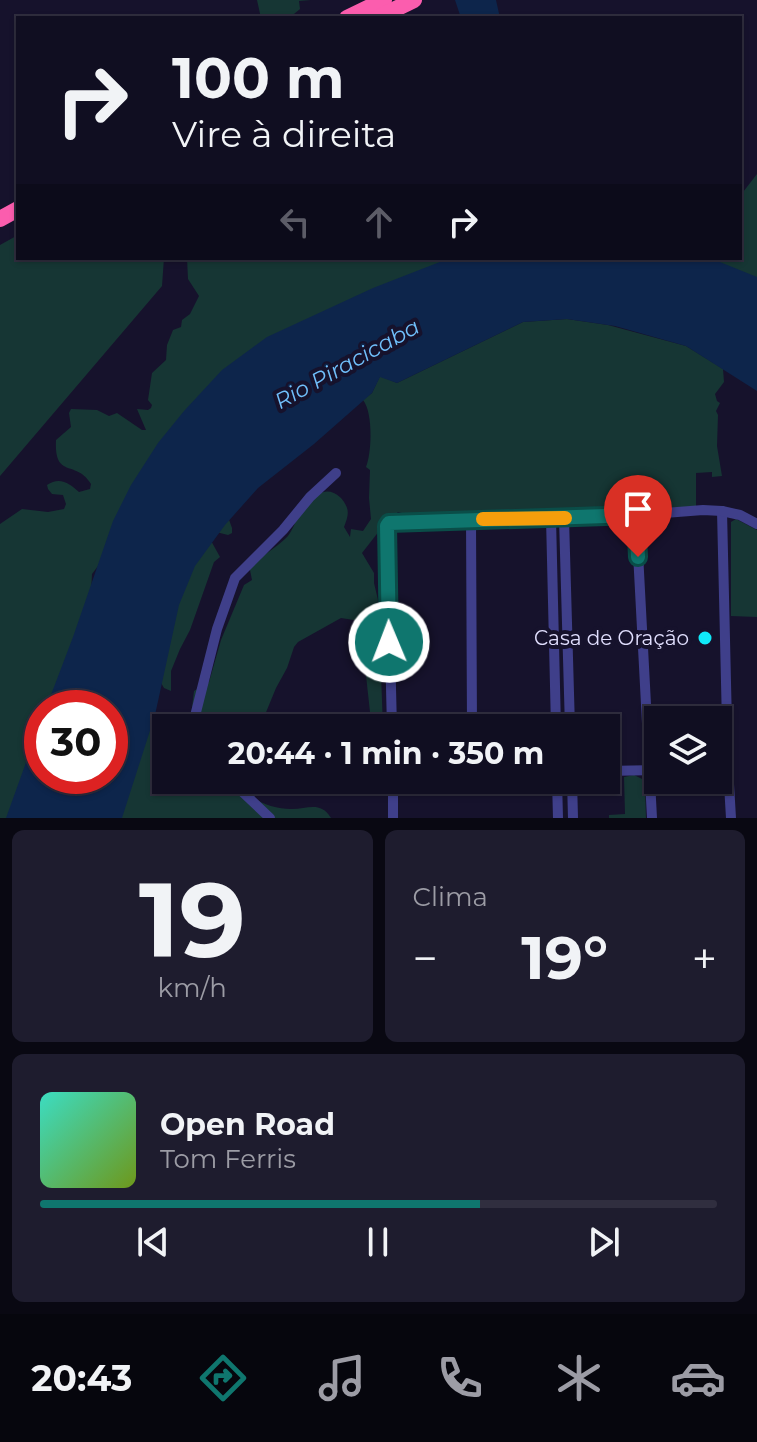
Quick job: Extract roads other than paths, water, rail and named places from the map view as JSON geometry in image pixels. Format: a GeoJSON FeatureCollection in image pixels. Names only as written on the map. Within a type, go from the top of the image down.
{"type":"FeatureCollection","features":[{"type":"Feature","properties":{"kind":"highway"},"geometry":{"type":"LineString","coordinates":[[351,16],[384,0]]}},
{"type":"Feature","properties":{"kind":"highway"},"geometry":{"type":"LineString","coordinates":[[381,16],[414,0]]}},
{"type":"Feature","properties":{"kind":"street"},"geometry":{"type":"LineString","coordinates":[[196,714],[217,629],[235,578],[336,473]]}},
{"type":"Feature","properties":{"kind":"street"},"geometry":{"type":"LineString","coordinates":[[392,714],[389,523],[703,510],[740,515],[757,524]]}},
{"type":"Feature","properties":{"kind":"street"},"geometry":{"type":"LineString","coordinates":[[722,511],[723,706]]}},
{"type":"Feature","properties":{"kind":"street"},"geometry":{"type":"LineString","coordinates":[[636,515],[649,706]]}},
{"type":"Feature","properties":{"kind":"street"},"geometry":{"type":"LineString","coordinates":[[551,518],[556,714]]}},
{"type":"Feature","properties":{"kind":"street"},"geometry":{"type":"LineString","coordinates":[[564,518],[570,714]]}},
{"type":"Feature","properties":{"kind":"street"},"geometry":{"type":"LineString","coordinates":[[471,519],[472,714]]}},
{"type":"Feature","properties":{"kind":"street"},"geometry":{"type":"LineString","coordinates":[[620,771],[644,770]]}},
{"type":"Feature","properties":{"kind":"street"},"geometry":{"type":"LineString","coordinates":[[245,794],[270,818]]}},
{"type":"Feature","properties":{"kind":"street"},"geometry":{"type":"LineString","coordinates":[[393,794],[393,818]]}},
{"type":"Feature","properties":{"kind":"street"},"geometry":{"type":"LineString","coordinates":[[557,794],[558,818]]}},
{"type":"Feature","properties":{"kind":"street"},"geometry":{"type":"LineString","coordinates":[[572,794],[573,818]]}},
{"type":"Feature","properties":{"kind":"street"},"geometry":{"type":"LineString","coordinates":[[652,818],[653,794]]}},
{"type":"Feature","properties":{"kind":"street"},"geometry":{"type":"LineString","coordinates":[[731,794],[731,818]]}},
{"type":"Feature","properties":{"kind":"water"},"geometry":{"type":"Polygon","coordinates":[[[455,0],[496,0],[500,16],[460,16],[455,0]]]}},
{"type":"Feature","properties":{"kind":"water","name":"Rio Piracicaba"},"geometry":{"type":"Polygon","coordinates":[[[445,260],[715,260],[757,277],[757,391],[686,346],[615,326],[567,319],[523,322],[397,383],[380,377],[372,393],[258,488],[225,525],[195,566],[179,605],[155,714],[152,714],[152,724],[122,818],[6,818],[24,768],[24,794],[128,794],[128,690],[53,690],[113,521],[131,485],[158,443],[184,411],[222,370],[267,337],[373,288],[445,260]]]}},
{"type":"Feature","properties":{"kind":"place","name":"Casa de Oração"},"geometry":{"type":"Point","coordinates":[705,638]}}]}
